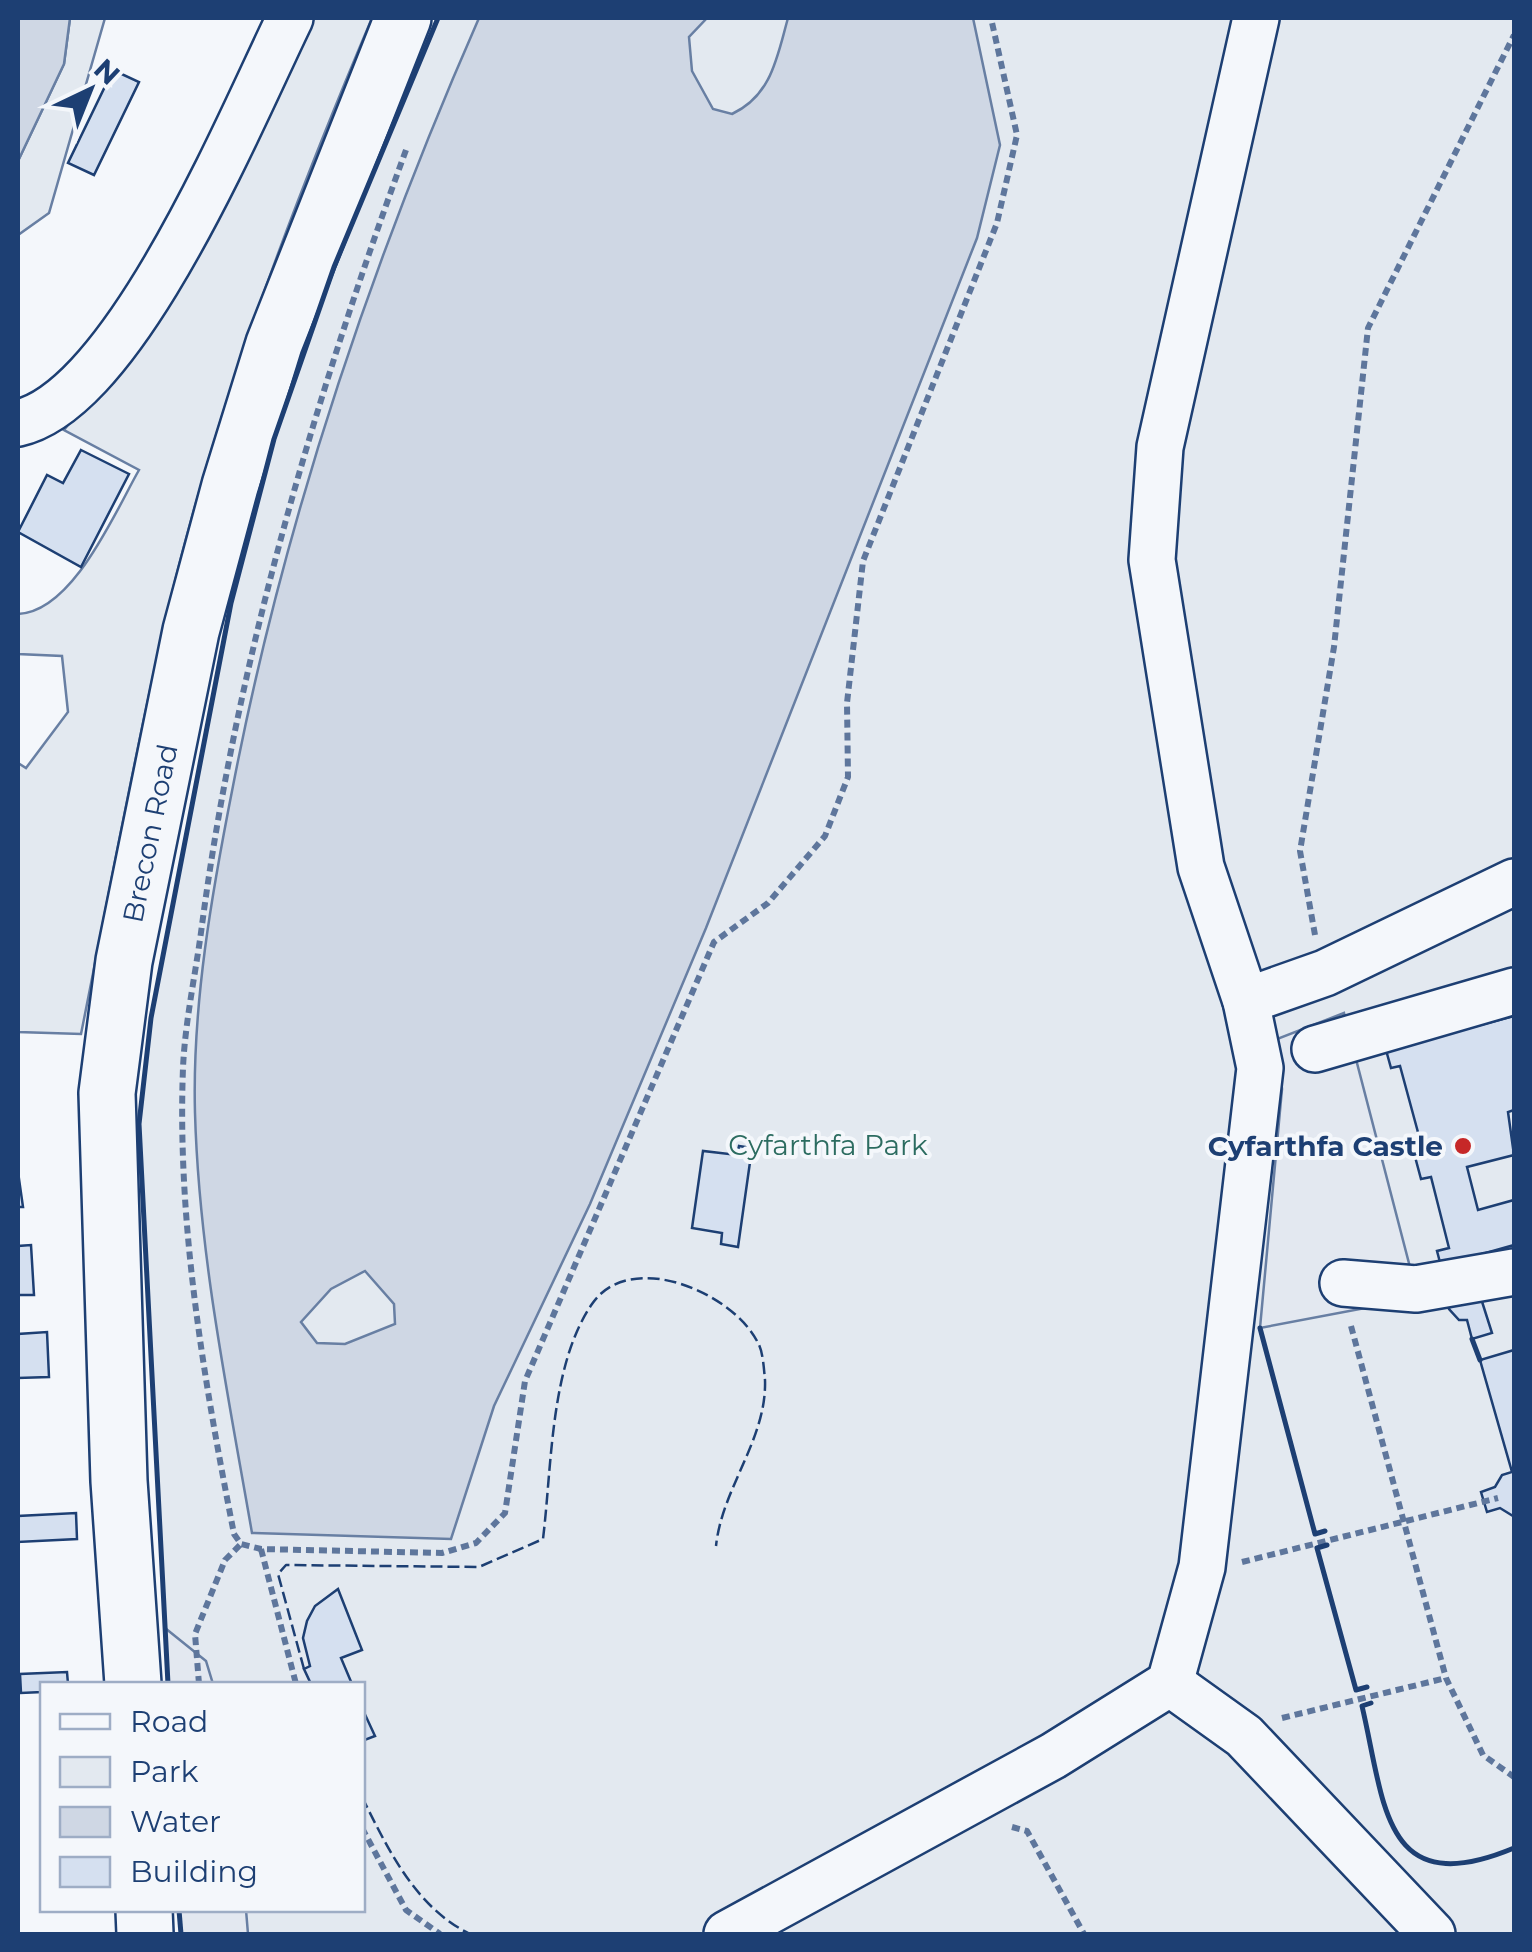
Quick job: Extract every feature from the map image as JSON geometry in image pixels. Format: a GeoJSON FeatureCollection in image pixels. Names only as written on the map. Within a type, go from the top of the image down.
{"type":"FeatureCollection","features":[{"type":"Feature","properties":{"kind":"main road","name":"Brecon Road"},"geometry":{"type":"LineString","coordinates":[[133,1682],[119,1480],[107,1093],[124,962],[191,631],[230,486],[274,344],[402,18]]}},
{"type":"Feature","properties":{"kind":"lane"},"geometry":{"type":"LineString","coordinates":[[18,423],[36,419],[82,382],[138,312],[183,235],[290,18]]}},
{"type":"Feature","properties":{"kind":"lane"},"geometry":{"type":"LineString","coordinates":[[728,1934],[1053,1756],[1170,1683],[1202,1566],[1260,1068],[1246,1001],[1202,867],[1152,560],[1160,447],[1256,18]]}},
{"type":"Feature","properties":{"kind":"lane"},"geometry":{"type":"LineString","coordinates":[[1246,1001],[1342,965],[1514,882]]}},
{"type":"Feature","properties":{"kind":"lane"},"geometry":{"type":"LineString","coordinates":[[1314,1050],[1514,990]]}},
{"type":"Feature","properties":{"kind":"lane"},"geometry":{"type":"LineString","coordinates":[[1342,1283],[1416,1289],[1514,1272]]}},
{"type":"Feature","properties":{"kind":"lane"},"geometry":{"type":"LineString","coordinates":[[1170,1683],[1244,1736],[1432,1934]]}},
{"type":"Feature","properties":{"kind":"path"},"geometry":{"type":"LineString","coordinates":[[408,142],[363,267],[274,562],[219,799],[183,1067],[188,1251],[219,1456],[234,1534],[241,1544],[260,1549],[442,1553],[476,1544],[505,1513],[524,1381],[714,942],[768,903],[825,836],[848,776],[847,703],[863,561],[998,223],[1016,135],[991,18]]}},
{"type":"Feature","properties":{"kind":"path"},"geometry":{"type":"LineString","coordinates":[[1316,938],[1300,851],[1334,647],[1368,328],[1514,35]]}},
{"type":"Feature","properties":{"kind":"path"},"geometry":{"type":"LineString","coordinates":[[1342,1283],[1400,1521],[1446,1678],[1483,1755],[1514,1777]]}},
{"type":"Feature","properties":{"kind":"path"},"geometry":{"type":"LineString","coordinates":[[1202,1566],[1222,1568],[1498,1498]]}},
{"type":"Feature","properties":{"kind":"path"},"geometry":{"type":"LineString","coordinates":[[199,1682],[195,1634],[225,1560],[241,1544]]}},
{"type":"Feature","properties":{"kind":"path"},"geometry":{"type":"LineString","coordinates":[[260,1549],[295,1682]]}},
{"type":"Feature","properties":{"kind":"path"},"geometry":{"type":"LineString","coordinates":[[1244,1736],[1257,1724],[1446,1678]]}},
{"type":"Feature","properties":{"kind":"path"},"geometry":{"type":"LineString","coordinates":[[980,1795],[1008,1826],[1027,1831],[1084,1934]]}},
{"type":"Feature","properties":{"kind":"path"},"geometry":{"type":"LineString","coordinates":[[365,1834],[406,1910],[440,1934]]}},
{"type":"Feature","properties":{"kind":"green space"},"geometry":{"type":"Polygon","coordinates":[[[70,18],[105,18],[49,213],[18,235],[18,161],[64,64],[70,18]]]}},
{"type":"Feature","properties":{"kind":"green space"},"geometry":{"type":"Polygon","coordinates":[[[310,18],[372,18],[256,314],[185,541],[132,774],[81,1034],[18,1032],[18,763],[26,768],[68,712],[62,656],[18,654],[18,614],[38,609],[74,579],[105,533],[139,470],[64,430],[159,310],[310,18]]]}},
{"type":"Feature","properties":{"kind":"green space","name":"Cyfarthfa Park"},"geometry":{"type":"Polygon","coordinates":[[[438,18],[1514,18],[1514,1934],[181,1934],[179,1912],[365,1912],[365,1682],[168,1682],[139,1124],[151,1018],[231,603],[274,439],[334,267],[438,18]]]}},
{"type":"Feature","properties":{"kind":"shaded area"},"geometry":{"type":"Polygon","coordinates":[[[1344,1013],[1418,1298],[1260,1328],[1282,1089],[1277,1039],[1344,1013]]]}},
{"type":"Feature","properties":{"kind":"shaded area"},"geometry":{"type":"Polygon","coordinates":[[[165,1628],[206,1661],[212,1682],[168,1682],[165,1628]]]}},
{"type":"Feature","properties":{"kind":"shaded area"},"geometry":{"type":"Polygon","coordinates":[[[179,1912],[246,1912],[248,1934],[181,1934],[179,1912]]]}},
{"type":"Feature","properties":{"kind":"water"},"geometry":{"type":"Polygon","coordinates":[[[18,18],[70,18],[64,64],[18,161],[18,18]]]}},
{"type":"Feature","properties":{"kind":"water"},"geometry":{"type":"Polygon","coordinates":[[[479,18],[707,18],[689,37],[692,71],[713,109],[732,114],[756,96],[771,74],[788,18],[973,18],[1000,145],[977,238],[706,928],[590,1204],[494,1406],[451,1539],[252,1533],[202,1219],[195,1072],[205,949],[254,687],[305,492],[367,299],[479,18]],[[365,1271],[331,1289],[301,1322],[317,1343],[345,1344],[395,1324],[394,1304],[365,1271]]]}},
{"type":"Feature","properties":{"kind":"building"},"geometry":{"type":"Polygon","coordinates":[[[113,70],[139,82],[94,175],[68,163],[113,70]]]}},
{"type":"Feature","properties":{"kind":"building"},"geometry":{"type":"Polygon","coordinates":[[[81,450],[129,474],[81,567],[18,532],[47,475],[63,483],[81,450]]]}},
{"type":"Feature","properties":{"kind":"building","name":"Cyfarthfa Castle"},"geometry":{"type":"Polygon","coordinates":[[[1514,1016],[1514,1110],[1508,1112],[1514,1155],[1467,1167],[1478,1210],[1514,1200],[1514,1245],[1461,1260],[1442,1270],[1437,1251],[1449,1248],[1431,1177],[1421,1179],[1410,1138],[1419,1136],[1400,1066],[1391,1068],[1386,1050],[1514,1016]]]}},
{"type":"Feature","properties":{"kind":"building"},"geometry":{"type":"Polygon","coordinates":[[[739,1146],[752,1148],[738,1247],[721,1244],[722,1233],[692,1228],[703,1151],[737,1155],[739,1146]]]}},
{"type":"Feature","properties":{"kind":"building"},"geometry":{"type":"Polygon","coordinates":[[[18,1172],[23,1207],[18,1207],[18,1172]]]}},
{"type":"Feature","properties":{"kind":"building"},"geometry":{"type":"Polygon","coordinates":[[[31,1245],[34,1295],[18,1295],[18,1246],[31,1245]]]}},
{"type":"Feature","properties":{"kind":"building"},"geometry":{"type":"Polygon","coordinates":[[[1478,1289],[1492,1333],[1472,1339],[1467,1320],[1459,1320],[1449,1309],[1450,1300],[1478,1289]]]}},
{"type":"Feature","properties":{"kind":"building"},"geometry":{"type":"Polygon","coordinates":[[[47,1332],[49,1377],[18,1378],[18,1334],[47,1332]]]}},
{"type":"Feature","properties":{"kind":"building"},"geometry":{"type":"Polygon","coordinates":[[[1514,1350],[1513,1516],[1500,1508],[1487,1512],[1481,1492],[1495,1487],[1502,1475],[1512,1472],[1480,1360],[1514,1350]]]}},
{"type":"Feature","properties":{"kind":"building"},"geometry":{"type":"Polygon","coordinates":[[[76,1513],[77,1539],[18,1542],[18,1516],[76,1513]]]}},
{"type":"Feature","properties":{"kind":"building"},"geometry":{"type":"Polygon","coordinates":[[[338,1589],[362,1650],[341,1658],[351,1682],[310,1682],[304,1669],[310,1666],[303,1638],[315,1606],[338,1589]]]}},
{"type":"Feature","properties":{"kind":"building"},"geometry":{"type":"Polygon","coordinates":[[[67,1672],[68,1682],[40,1682],[40,1692],[21,1693],[20,1674],[67,1672]]]}},
{"type":"Feature","properties":{"kind":"building"},"geometry":{"type":"Polygon","coordinates":[[[365,1714],[375,1736],[365,1740],[365,1714]]]}},
{"type":"Feature","properties":{"kind":"fence"},"geometry":{"type":"LineString","coordinates":[[304,1669],[278,1574],[286,1565],[479,1567],[543,1539],[555,1417],[568,1356],[592,1304],[609,1288],[631,1279],[680,1284],[705,1294],[746,1325],[760,1346],[764,1402],[752,1443],[726,1504],[716,1546]]}},
{"type":"Feature","properties":{"kind":"fence"},"geometry":{"type":"LineString","coordinates":[[365,1803],[405,1875],[434,1909],[470,1934]]}},
{"type":"Feature","properties":{"kind":"wall"},"geometry":{"type":"LineString","coordinates":[[168,1682],[139,1124],[151,1018],[231,603],[274,439],[334,267],[438,18]]}},
{"type":"Feature","properties":{"kind":"wall"},"geometry":{"type":"LineString","coordinates":[[1260,1328],[1315,1534],[1325,1531]]}},
{"type":"Feature","properties":{"kind":"wall"},"geometry":{"type":"LineString","coordinates":[[1472,1339],[1480,1360]]}},
{"type":"Feature","properties":{"kind":"wall"},"geometry":{"type":"LineString","coordinates":[[1327,1545],[1317,1548],[1356,1690],[1367,1687]]}},
{"type":"Feature","properties":{"kind":"wall"},"geometry":{"type":"LineString","coordinates":[[1371,1703],[1362,1706],[1385,1808],[1397,1834],[1414,1853],[1438,1863],[1471,1862],[1514,1848]]}},
{"type":"Feature","properties":{"kind":"wall"},"geometry":{"type":"LineString","coordinates":[[179,1912],[181,1934]]}},
{"type":"Feature","properties":{"kind":"place","name":"Cyfarthfa Castle"},"geometry":{"type":"Point","coordinates":[1463,1146]}}]}
